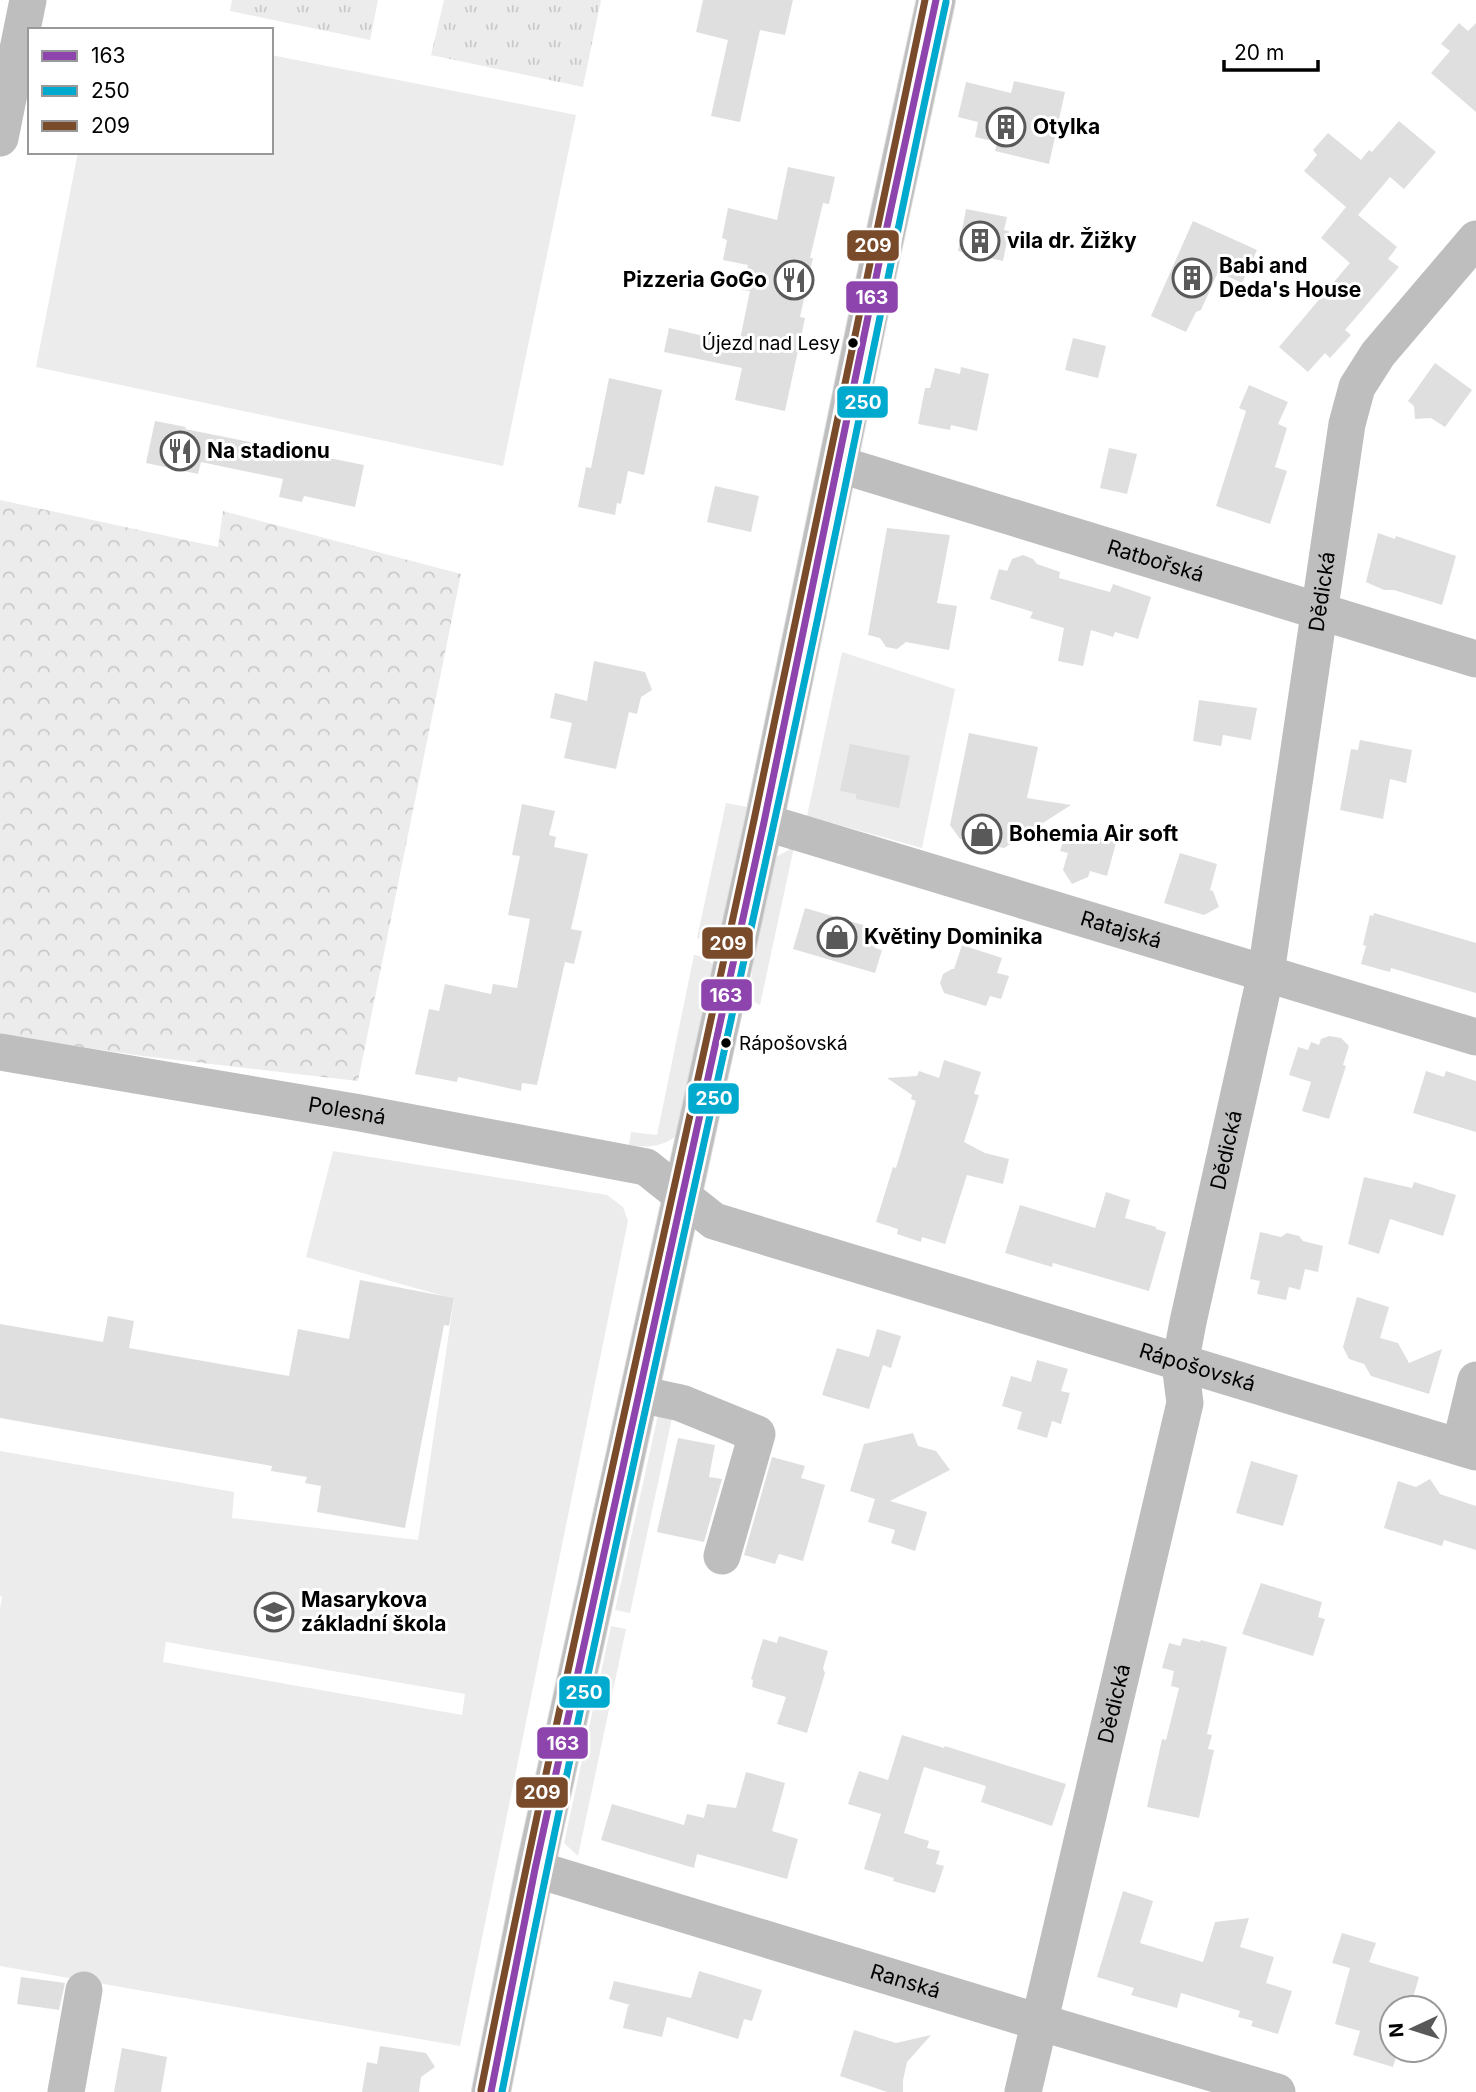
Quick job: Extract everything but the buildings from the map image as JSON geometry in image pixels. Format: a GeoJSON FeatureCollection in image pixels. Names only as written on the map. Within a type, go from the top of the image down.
{"type":"FeatureCollection","features":[{"type":"Feature","properties":{"kind":"main road"},"geometry":{"type":"LineString","coordinates":[[491,2092],[535,1869],[764,822],[936,0]]}},
{"type":"Feature","properties":{"kind":"street"},"geometry":{"type":"LineString","coordinates":[[0,138],[28,0]]}},
{"type":"Feature","properties":{"kind":"street","name":"Dědická"},"geometry":{"type":"LineString","coordinates":[[1023,2092],[1185,1404],[1180,1364],[1266,973],[1347,424],[1357,387],[1378,354],[1476,239]]}},
{"type":"Feature","properties":{"kind":"street","name":"Ratbořská"},"geometry":{"type":"LineString","coordinates":[[838,464],[1476,659]]}},
{"type":"Feature","properties":{"kind":"street","name":"Ratajská"},"geometry":{"type":"LineString","coordinates":[[764,822],[1476,1037]]}},
{"type":"Feature","properties":{"kind":"street","name":"Polesná"},"geometry":{"type":"LineString","coordinates":[[0,1052],[360,1113],[646,1167],[682,1197]]}},
{"type":"Feature","properties":{"kind":"street","name":"Rápošovská"},"geometry":{"type":"LineString","coordinates":[[682,1197],[714,1221],[1468,1450]]}},
{"type":"Feature","properties":{"kind":"street"},"geometry":{"type":"LineString","coordinates":[[1468,1450],[1476,1380]]}},
{"type":"Feature","properties":{"kind":"street"},"geometry":{"type":"LineString","coordinates":[[639,1394],[681,1403],[757,1434],[722,1556]]}},
{"type":"Feature","properties":{"kind":"street","name":"Ranská"},"geometry":{"type":"LineString","coordinates":[[535,1869],[1277,2092]]}},
{"type":"Feature","properties":{"kind":"street"},"geometry":{"type":"LineString","coordinates":[[66,2092],[84,1990]]}},
{"type":"Feature","properties":{"kind":"green space"},"geometry":{"type":"Polygon","coordinates":[[[232,0],[378,0],[370,40],[230,11],[232,0]]]}},
{"type":"Feature","properties":{"kind":"green space"},"geometry":{"type":"Polygon","coordinates":[[[444,0],[601,0],[583,87],[431,55],[444,0]]]}},
{"type":"Feature","properties":{"kind":"green space"},"geometry":{"type":"Polygon","coordinates":[[[273,55],[576,115],[503,466],[36,367],[78,154],[273,154],[273,55]]]}},
{"type":"Feature","properties":{"kind":"green space"},"geometry":{"type":"Polygon","coordinates":[[[0,500],[218,547],[223,511],[461,574],[358,1081],[143,1056],[0,1035],[0,500]]]}},
{"type":"Feature","properties":{"kind":"green space"},"geometry":{"type":"Polygon","coordinates":[[[842,652],[955,689],[922,848],[807,816],[842,652]]]}},
{"type":"Feature","properties":{"kind":"green space"},"geometry":{"type":"Polygon","coordinates":[[[726,803],[747,807],[720,938],[710,941],[697,938],[726,803]]]}},
{"type":"Feature","properties":{"kind":"green space"},"geometry":{"type":"Polygon","coordinates":[[[794,847],[760,1005],[751,1000],[750,993],[754,953],[774,858],[794,847]]]}},
{"type":"Feature","properties":{"kind":"green space"},"geometry":{"type":"Polygon","coordinates":[[[694,955],[706,957],[714,966],[678,1134],[655,1146],[629,1145],[631,1132],[657,1135],[694,955]]]}},
{"type":"Feature","properties":{"kind":"green space","name":"Masarykova základní škola"},"geometry":{"type":"Polygon","coordinates":[[[333,1151],[607,1195],[623,1207],[628,1221],[460,2046],[0,1966],[0,1451],[234,1492],[232,1518],[418,1540],[454,1299],[306,1257],[333,1151]],[[166,1642],[163,1662],[462,1715],[465,1694],[166,1642]]]}},
{"type":"Feature","properties":{"kind":"green space"},"geometry":{"type":"Polygon","coordinates":[[[658,1415],[672,1418],[630,1613],[615,1610],[658,1415]]]}},
{"type":"Feature","properties":{"kind":"green space"},"geometry":{"type":"Polygon","coordinates":[[[611,1626],[626,1629],[578,1856],[564,1843],[611,1626]]]}},
{"type":"Feature","properties":{"kind":"transit line","name":"209"},"geometry":{"type":"LineString","coordinates":[[481,2090],[581,1613],[754,820],[925,0]]}},
{"type":"Feature","properties":{"kind":"transit line","name":"163"},"geometry":{"type":"LineString","coordinates":[[491,2092],[535,1869],[764,822],[936,0]]}},
{"type":"Feature","properties":{"kind":"transit line","name":"250"},"geometry":{"type":"LineString","coordinates":[[502,2092],[600,1619],[795,728],[946,2]]}},
{"type":"Feature","properties":{"kind":"place","name":"Otylka"},"geometry":{"type":"Point","coordinates":[1006,127]}},
{"type":"Feature","properties":{"kind":"place","name":"vila dr. Žižky"},"geometry":{"type":"Point","coordinates":[980,241]}},
{"type":"Feature","properties":{"kind":"place","name":"Babi and Deda's House"},"geometry":{"type":"Point","coordinates":[1192,278]}},
{"type":"Feature","properties":{"kind":"place","name":"Pizzeria GoGo"},"geometry":{"type":"Point","coordinates":[794,280]}},
{"type":"Feature","properties":{"kind":"place","name":"Újezd nad Lesy"},"geometry":{"type":"Point","coordinates":[853,343]}},
{"type":"Feature","properties":{"kind":"place","name":"Na stadionu"},"geometry":{"type":"Point","coordinates":[180,451]}},
{"type":"Feature","properties":{"kind":"place","name":"Bohemia Air soft"},"geometry":{"type":"Point","coordinates":[982,834]}},
{"type":"Feature","properties":{"kind":"place","name":"Květiny Dominika"},"geometry":{"type":"Point","coordinates":[837,937]}},
{"type":"Feature","properties":{"kind":"place","name":"Rápošovská"},"geometry":{"type":"Point","coordinates":[726,1043]}},
{"type":"Feature","properties":{"kind":"place","name":"Masarykova základní škola"},"geometry":{"type":"Point","coordinates":[274,1612]}}]}
